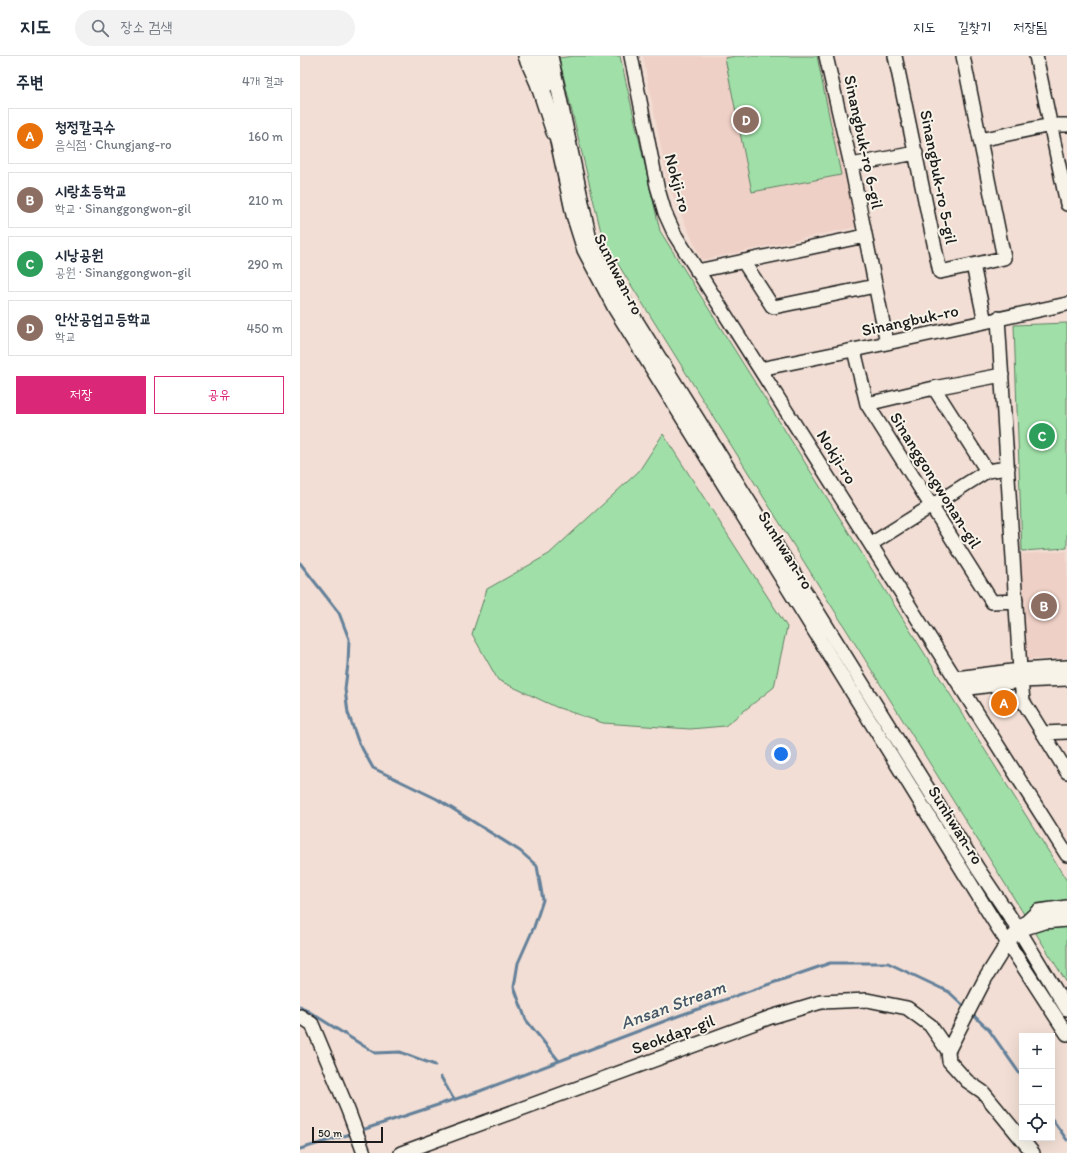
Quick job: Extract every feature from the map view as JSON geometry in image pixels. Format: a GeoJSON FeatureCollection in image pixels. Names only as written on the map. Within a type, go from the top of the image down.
{"type":"FeatureCollection","features":[{"type":"Feature","properties":{"kind":"main road"},"geometry":{"type":"LineString","coordinates":[[527,56],[539,83],[555,132]]}},
{"type":"Feature","properties":{"kind":"street","name":"Sunhwan-ro"},"geometry":{"type":"LineString","coordinates":[[539,56],[573,215],[584,250],[598,278],[615,309],[1008,942],[1067,1034]]}},
{"type":"Feature","properties":{"kind":"street","name":"Sunhwan-ro"},"geometry":{"type":"LineString","coordinates":[[551,56],[590,240],[601,264],[970,856],[1019,930],[1067,1008]]}},
{"type":"Feature","properties":{"kind":"street","name":"Nokji-ro"},"geometry":{"type":"LineString","coordinates":[[631,56],[657,186],[665,212],[675,235],[1065,847]]}},
{"type":"Feature","properties":{"kind":"street","name":"Sinangbuk-ro 6-gil"},"geometry":{"type":"LineString","coordinates":[[826,56],[851,165],[887,343]]}},
{"type":"Feature","properties":{"kind":"street","name":"Sinangbuk-ro 5-gil"},"geometry":{"type":"LineString","coordinates":[[895,56],[940,272],[1004,258],[963,56]]}},
{"type":"Feature","properties":{"kind":"street"},"geometry":{"type":"LineString","coordinates":[[1036,56],[1067,204]]}},
{"type":"Feature","properties":{"kind":"street"},"geometry":{"type":"LineString","coordinates":[[980,140],[1051,125],[1067,126]]}},
{"type":"Feature","properties":{"kind":"street"},"geometry":{"type":"LineString","coordinates":[[851,165],[916,153]]}},
{"type":"Feature","properties":{"kind":"street","name":"Sinangbuk-ro 6-gil"},"geometry":{"type":"LineString","coordinates":[[697,271],[865,236]]}},
{"type":"Feature","properties":{"kind":"street"},"geometry":{"type":"LineString","coordinates":[[743,261],[774,307],[875,286]]}},
{"type":"Feature","properties":{"kind":"street"},"geometry":{"type":"LineString","coordinates":[[973,265],[985,322]]}},
{"type":"Feature","properties":{"kind":"street","name":"Sinangbuk-ro"},"geometry":{"type":"LineString","coordinates":[[760,369],[1067,304]]}},
{"type":"Feature","properties":{"kind":"street"},"geometry":{"type":"LineString","coordinates":[[998,318],[1020,676],[1023,701],[1067,772]]}},
{"type":"Feature","properties":{"kind":"street","name":"Sinanggongwonan-gil"},"geometry":{"type":"LineString","coordinates":[[854,350],[867,404],[930,506],[992,602],[1016,601]]}},
{"type":"Feature","properties":{"kind":"street"},"geometry":{"type":"LineString","coordinates":[[867,404],[934,388],[1002,375]]}},
{"type":"Feature","properties":{"kind":"street"},"geometry":{"type":"LineString","coordinates":[[934,388],[987,471]]}},
{"type":"Feature","properties":{"kind":"street"},"geometry":{"type":"LineString","coordinates":[[871,544],[987,471],[1008,468]]}},
{"type":"Feature","properties":{"kind":"street"},"geometry":{"type":"LineString","coordinates":[[963,689],[1067,667]]}},
{"type":"Feature","properties":{"kind":"street"},"geometry":{"type":"LineString","coordinates":[[956,678],[1020,676],[1067,679]]}},
{"type":"Feature","properties":{"kind":"street"},"geometry":{"type":"LineString","coordinates":[[1043,733],[1067,732]]}},
{"type":"Feature","properties":{"kind":"street"},"geometry":{"type":"LineString","coordinates":[[950,1046],[985,979],[1008,942],[1038,911],[1067,907]]}},
{"type":"Feature","properties":{"kind":"street"},"geometry":{"type":"LineString","coordinates":[[1019,930],[1044,922],[1067,920]]}},
{"type":"Feature","properties":{"kind":"street","name":"Seokdap-gil"},"geometry":{"type":"LineString","coordinates":[[401,1153],[771,1017],[821,1002],[867,1000],[907,1008],[930,1025],[950,1046],[949,1060],[967,1081],[983,1092],[1033,1153]]}},
{"type":"Feature","properties":{"kind":"street"},"geometry":{"type":"LineString","coordinates":[[300,1016],[312,1024],[348,1110],[364,1153]]}},
{"type":"Feature","properties":{"kind":"shaded area"},"geometry":{"type":"Polygon","coordinates":[[[643,56],[822,56],[861,226],[702,260],[668,184],[643,56]]]}},
{"type":"Feature","properties":{"kind":"shaded area"},"geometry":{"type":"Polygon","coordinates":[[[1067,551],[1067,658],[1023,660],[1021,554],[1067,551]]]}},
{"type":"Feature","properties":{"kind":"green space"},"geometry":{"type":"Polygon","coordinates":[[[573,56],[620,56],[660,231],[1067,881],[1067,983],[603,240],[559,58],[573,56]]]}},
{"type":"Feature","properties":{"kind":"green space"},"geometry":{"type":"Polygon","coordinates":[[[736,56],[817,56],[841,175],[752,192],[725,58],[736,56]]]}},
{"type":"Feature","properties":{"kind":"green space"},"geometry":{"type":"Polygon","coordinates":[[[1067,323],[1067,548],[1022,551],[1014,325],[1067,323]]]}},
{"type":"Feature","properties":{"kind":"green space"},"geometry":{"type":"Polygon","coordinates":[[[663,434],[787,627],[774,687],[725,726],[690,729],[603,723],[556,707],[498,680],[472,634],[487,589],[549,554],[639,471],[663,434]]]}},
{"type":"Feature","properties":{"kind":"waterway"},"geometry":{"type":"LineString","coordinates":[[300,563],[339,613],[349,639],[345,689],[348,713],[358,741],[373,768],[437,799],[520,851],[537,866],[543,900],[534,927],[518,963],[514,987],[526,1020],[559,1061]]}},
{"type":"Feature","properties":{"kind":"waterway","name":"Ansan Stream"},"geometry":{"type":"LineString","coordinates":[[359,1131],[480,1091],[678,1016],[830,963],[888,963],[949,992],[966,1008]]}},
{"type":"Feature","properties":{"kind":"waterway"},"geometry":{"type":"LineString","coordinates":[[300,1006],[375,1053],[400,1052],[435,1065]]}},
{"type":"Feature","properties":{"kind":"waterway","name":"Ansan Stream"},"geometry":{"type":"LineString","coordinates":[[971,1013],[989,1030],[1019,1073]]}},
{"type":"Feature","properties":{"kind":"waterway"},"geometry":{"type":"LineString","coordinates":[[441,1077],[454,1100]]}},
{"type":"Feature","properties":{"kind":"waterway","name":"Ansan Stream"},"geometry":{"type":"LineString","coordinates":[[1055,1123],[1067,1140]]}},
{"type":"Feature","properties":{"kind":"waterway","name":"Ansan Stream"},"geometry":{"type":"LineString","coordinates":[[300,1149],[354,1133]]}},
{"type":"Feature","properties":{"kind":"place","name":"안산공업고등학교"},"geometry":{"type":"Point","coordinates":[746,120]}},
{"type":"Feature","properties":{"kind":"place","name":"시낭공원"},"geometry":{"type":"Point","coordinates":[1042,436]}},
{"type":"Feature","properties":{"kind":"place","name":"시랑초등학교"},"geometry":{"type":"Point","coordinates":[1044,606]}},
{"type":"Feature","properties":{"kind":"place","name":"청정칼국수"},"geometry":{"type":"Point","coordinates":[1004,703]}}]}
